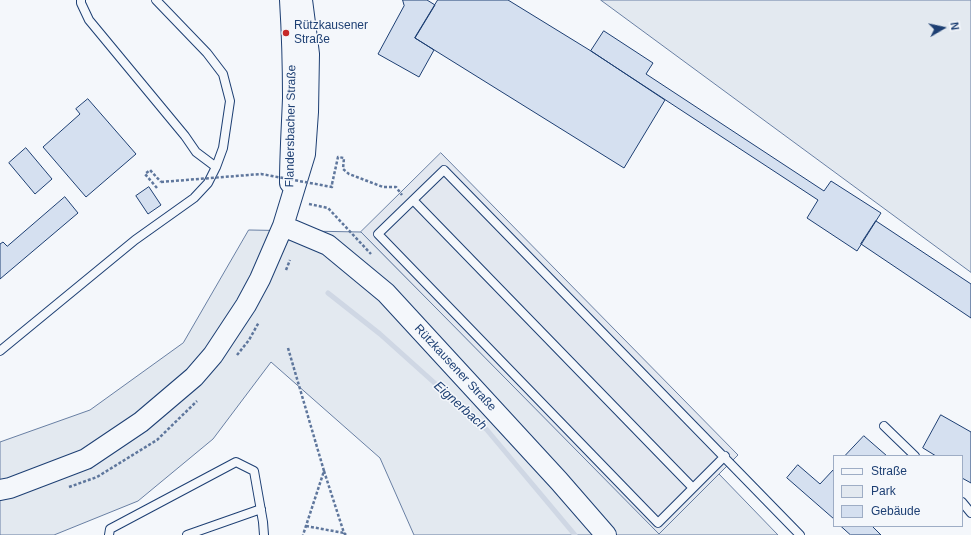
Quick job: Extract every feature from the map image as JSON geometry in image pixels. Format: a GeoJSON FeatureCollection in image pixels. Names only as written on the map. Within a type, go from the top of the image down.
{"type":"FeatureCollection","features":[{"type":"Feature","properties":{"kind":"street","name":"Flandersbacher Straße"},"geometry":{"type":"LineString","coordinates":[[290,0],[292,32],[290,150],[300,204]]}},
{"type":"Feature","properties":{"kind":"street","name":"Flandersbacher Straße"},"geometry":{"type":"LineString","coordinates":[[0,490],[10,488],[86,459],[141,422],[194,377],[213,355],[246,305],[260,279],[292,229],[300,204],[308,112],[309,54],[302,0]]}},
{"type":"Feature","properties":{"kind":"street","name":"Rützkausener Straße"},"geometry":{"type":"LineString","coordinates":[[292,229],[328,245],[386,293],[559,481],[606,535]]}},
{"type":"Feature","properties":{"kind":"lane"},"geometry":{"type":"LineString","coordinates":[[81,0],[81,4],[89,20],[185,136],[196,152],[216,166]]}},
{"type":"Feature","properties":{"kind":"lane"},"geometry":{"type":"LineString","coordinates":[[0,351],[135,240],[194,198],[208,183],[216,166],[223,148],[230,102],[223,74],[207,53],[156,0]]}},
{"type":"Feature","properties":{"kind":"lane"},"geometry":{"type":"LineString","coordinates":[[724,456],[658,523],[378,234],[444,170],[724,456],[800,535]]}},
{"type":"Feature","properties":{"kind":"lane"},"geometry":{"type":"LineString","coordinates":[[411,202],[693,488]]}},
{"type":"Feature","properties":{"kind":"lane"},"geometry":{"type":"LineString","coordinates":[[884,426],[914,455]]}},
{"type":"Feature","properties":{"kind":"lane"},"geometry":{"type":"LineString","coordinates":[[110,535],[110,529],[236,462],[254,471],[264,535]]}},
{"type":"Feature","properties":{"kind":"lane"},"geometry":{"type":"LineString","coordinates":[[963,503],[971,513]]}},
{"type":"Feature","properties":{"kind":"lane"},"geometry":{"type":"LineString","coordinates":[[188,535],[261,509]]}},
{"type":"Feature","properties":{"kind":"path"},"geometry":{"type":"LineString","coordinates":[[157,188],[145,174],[150,170],[162,182],[261,174],[332,186],[338,157],[344,158],[343,168],[349,174],[382,187],[396,187],[411,202]]}},
{"type":"Feature","properties":{"kind":"path"},"geometry":{"type":"LineString","coordinates":[[274,183],[276,171]]}},
{"type":"Feature","properties":{"kind":"path"},"geometry":{"type":"LineString","coordinates":[[313,188],[314,181]]}},
{"type":"Feature","properties":{"kind":"path"},"geometry":{"type":"LineString","coordinates":[[286,271],[292,229],[300,204]]}},
{"type":"Feature","properties":{"kind":"path"},"geometry":{"type":"LineString","coordinates":[[236,357],[249,340],[259,322]]}},
{"type":"Feature","properties":{"kind":"path"},"geometry":{"type":"LineString","coordinates":[[288,348],[324,471],[345,534]]}},
{"type":"Feature","properties":{"kind":"path"},"geometry":{"type":"LineString","coordinates":[[62,490],[97,477],[157,440],[202,397]]}},
{"type":"Feature","properties":{"kind":"path"},"geometry":{"type":"LineString","coordinates":[[303,535],[324,471]]}},
{"type":"Feature","properties":{"kind":"path"},"geometry":{"type":"LineString","coordinates":[[306,526],[345,534]]}},
{"type":"Feature","properties":{"kind":"green space"},"geometry":{"type":"Polygon","coordinates":[[[601,0],[971,0],[971,272],[601,0]]]}},
{"type":"Feature","properties":{"kind":"green space"},"geometry":{"type":"Polygon","coordinates":[[[249,230],[361,232],[659,533],[719,474],[778,535],[414,535],[380,458],[271,362],[213,439],[138,501],[54,535],[0,535],[0,442],[90,410],[183,343],[249,230]]]}},
{"type":"Feature","properties":{"kind":"shaded area"},"geometry":{"type":"Polygon","coordinates":[[[441,153],[738,455],[659,534],[361,232],[441,153]]]}},
{"type":"Feature","properties":{"kind":"building"},"geometry":{"type":"Polygon","coordinates":[[[403,0],[427,0],[435,5],[415,38],[434,50],[419,77],[378,54],[404,6],[403,0]]]}},
{"type":"Feature","properties":{"kind":"building"},"geometry":{"type":"Polygon","coordinates":[[[438,0],[508,0],[591,51],[665,100],[624,168],[415,38],[438,0]]]}},
{"type":"Feature","properties":{"kind":"building"},"geometry":{"type":"Polygon","coordinates":[[[604,31],[653,63],[646,74],[824,191],[831,181],[881,213],[857,251],[807,218],[818,200],[591,51],[604,31]]]}},
{"type":"Feature","properties":{"kind":"building"},"geometry":{"type":"Polygon","coordinates":[[[88,99],[136,154],[86,197],[43,147],[80,114],[76,109],[88,99]]]}},
{"type":"Feature","properties":{"kind":"building"},"geometry":{"type":"Polygon","coordinates":[[[26,148],[52,179],[35,194],[9,163],[26,148]]]}},
{"type":"Feature","properties":{"kind":"building"},"geometry":{"type":"Polygon","coordinates":[[[149,187],[161,205],[148,214],[136,196],[149,187]]]}},
{"type":"Feature","properties":{"kind":"building"},"geometry":{"type":"Polygon","coordinates":[[[65,197],[78,213],[0,279],[0,244],[3,242],[7,246],[65,197]]]}},
{"type":"Feature","properties":{"kind":"building"},"geometry":{"type":"Polygon","coordinates":[[[876,221],[971,284],[971,318],[861,244],[876,221]]]}},
{"type":"Feature","properties":{"kind":"building"},"geometry":{"type":"Polygon","coordinates":[[[941,415],[971,432],[971,483],[963,479],[963,455],[934,455],[923,448],[941,415]]]}},
{"type":"Feature","properties":{"kind":"building"},"geometry":{"type":"Polygon","coordinates":[[[864,436],[886,455],[846,455],[864,436]]]}},
{"type":"Feature","properties":{"kind":"building"},"geometry":{"type":"Polygon","coordinates":[[[798,465],[820,484],[833,470],[833,518],[787,478],[798,465]]]}},
{"type":"Feature","properties":{"kind":"building"},"geometry":{"type":"Polygon","coordinates":[[[842,527],[873,527],[881,535],[851,535],[842,527]]]}},
{"type":"Feature","properties":{"kind":"waterway","name":"Eignerbach"},"geometry":{"type":"LineString","coordinates":[[328,293],[380,334],[487,430],[575,535]]}},
{"type":"Feature","properties":{"kind":"place","name":"Rützkausener Straße"},"geometry":{"type":"Point","coordinates":[286,33]}}]}
